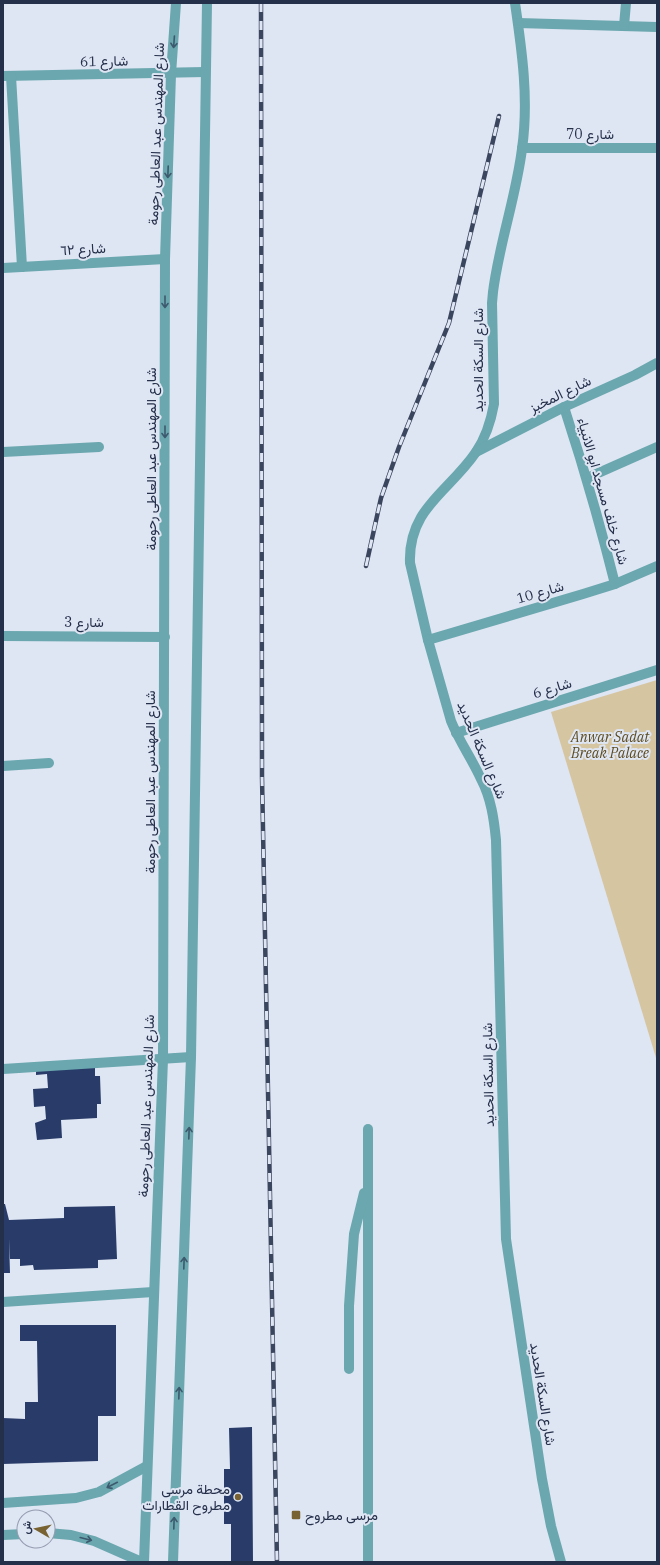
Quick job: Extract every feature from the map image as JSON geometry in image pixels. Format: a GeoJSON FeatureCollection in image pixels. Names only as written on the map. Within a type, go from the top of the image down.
{"type":"FeatureCollection","features":[{"type":"Feature","properties":{"kind":"street","name":"شارع المهندس عبد العاطى رحومة"},"geometry":{"type":"LineString","coordinates":[[143,1562],[162,1059],[165,258],[171,74],[176,3]]}},
{"type":"Feature","properties":{"kind":"street"},"geometry":{"type":"LineString","coordinates":[[173,1562],[191,1057],[207,3]]}},
{"type":"Feature","properties":{"kind":"street","name":"شارع السكة الحديد"},"geometry":{"type":"LineString","coordinates":[[515,3],[524,77],[522,148],[493,292],[494,404],[492,420],[486,435],[476,452],[422,514],[411,537],[409,550],[410,563],[428,640],[456,733],[482,779],[494,819],[496,840],[506,1239],[542,1479],[551,1526],[561,1562]]}},
{"type":"Feature","properties":{"kind":"street"},"geometry":{"type":"LineString","coordinates":[[624,26],[626,3]]}},
{"type":"Feature","properties":{"kind":"street"},"geometry":{"type":"LineString","coordinates":[[518,23],[657,27]]}},
{"type":"Feature","properties":{"kind":"street","name":"شارع 61"},"geometry":{"type":"LineString","coordinates":[[7,76],[171,74],[205,72]]}},
{"type":"Feature","properties":{"kind":"street"},"geometry":{"type":"LineString","coordinates":[[7,76],[22,267]]}},
{"type":"Feature","properties":{"kind":"street","name":"شارع 70"},"geometry":{"type":"LineString","coordinates":[[522,148],[657,148]]}},
{"type":"Feature","properties":{"kind":"street","name":"شارع ٦٢"},"geometry":{"type":"LineString","coordinates":[[3,268],[165,258]]}},
{"type":"Feature","properties":{"kind":"street","name":"شارع المخبز"},"geometry":{"type":"LineString","coordinates":[[476,452],[564,407],[635,375],[657,363]]}},
{"type":"Feature","properties":{"kind":"street","name":"شارع خلف مسجد ابو الانبياء"},"geometry":{"type":"LineString","coordinates":[[564,407],[602,530],[614,584]]}},
{"type":"Feature","properties":{"kind":"street"},"geometry":{"type":"LineString","coordinates":[[3,452],[99,447]]}},
{"type":"Feature","properties":{"kind":"street"},"geometry":{"type":"LineString","coordinates":[[587,478],[657,447]]}},
{"type":"Feature","properties":{"kind":"street","name":"شارع 10"},"geometry":{"type":"LineString","coordinates":[[428,640],[614,584],[657,566]]}},
{"type":"Feature","properties":{"kind":"street","name":"شارع 3"},"geometry":{"type":"LineString","coordinates":[[3,636],[164,637]]}},
{"type":"Feature","properties":{"kind":"street","name":"شارع 6"},"geometry":{"type":"LineString","coordinates":[[456,733],[657,670]]}},
{"type":"Feature","properties":{"kind":"street"},"geometry":{"type":"LineString","coordinates":[[3,766],[49,763]]}},
{"type":"Feature","properties":{"kind":"street"},"geometry":{"type":"LineString","coordinates":[[3,1069],[191,1057]]}},
{"type":"Feature","properties":{"kind":"street"},"geometry":{"type":"LineString","coordinates":[[368,1129],[368,1562]]}},
{"type":"Feature","properties":{"kind":"street"},"geometry":{"type":"LineString","coordinates":[[349,1370],[350,1306],[354,1234],[368,1177]]}},
{"type":"Feature","properties":{"kind":"street"},"geometry":{"type":"LineString","coordinates":[[3,1302],[153,1292]]}},
{"type":"Feature","properties":{"kind":"street"},"geometry":{"type":"LineString","coordinates":[[3,1503],[76,1498],[99,1492],[147,1466]]}},
{"type":"Feature","properties":{"kind":"street"},"geometry":{"type":"LineString","coordinates":[[3,1535],[16,1534]]}},
{"type":"Feature","properties":{"kind":"street"},"geometry":{"type":"LineString","coordinates":[[56,1534],[71,1535],[94,1541],[143,1562]]}},
{"type":"Feature","properties":{"kind":"green space","name":"Anwar Sadat Break Palace"},"geometry":{"type":"Polygon","coordinates":[[[657,680],[657,1061],[551,712],[657,680]]]}},
{"type":"Feature","properties":{"kind":"building"},"geometry":{"type":"Polygon","coordinates":[[[95,1067],[95,1076],[100,1076],[101,1104],[97,1104],[97,1118],[61,1120],[62,1138],[37,1140],[35,1123],[46,1119],[45,1106],[34,1107],[33,1089],[48,1088],[47,1074],[36,1075],[36,1070],[95,1067]]]}},
{"type":"Feature","properties":{"kind":"building"},"geometry":{"type":"Polygon","coordinates":[[[3,1204],[5,1204],[9,1220],[64,1218],[64,1207],[115,1206],[117,1259],[98,1260],[98,1268],[34,1270],[33,1265],[20,1266],[20,1259],[10,1259],[9,1239],[10,1273],[3,1273],[3,1204]]]}},
{"type":"Feature","properties":{"kind":"building"},"geometry":{"type":"Polygon","coordinates":[[[20,1325],[116,1325],[116,1416],[98,1416],[98,1461],[3,1464],[3,1418],[25,1419],[25,1402],[38,1402],[37,1341],[20,1341],[20,1325]]]}},
{"type":"Feature","properties":{"kind":"building","name":"محطة مرسى مطروح القطارات"},"geometry":{"type":"Polygon","coordinates":[[[252,1427],[253,1562],[231,1562],[231,1524],[224,1524],[224,1469],[230,1469],[229,1428],[252,1427]]]}},
{"type":"Feature","properties":{"kind":"railway"},"geometry":{"type":"LineString","coordinates":[[261,3],[262,777],[277,1562]]}},
{"type":"Feature","properties":{"kind":"railway"},"geometry":{"type":"LineString","coordinates":[[366,566],[381,498],[399,447],[449,323],[499,116]]}},
{"type":"Feature","properties":{"kind":"place","name":"محطة مرسى مطروح القطارات"},"geometry":{"type":"Point","coordinates":[238,1497]}},
{"type":"Feature","properties":{"kind":"place","name":"مرسى مطروح"},"geometry":{"type":"Point","coordinates":[296,1515]}}]}
